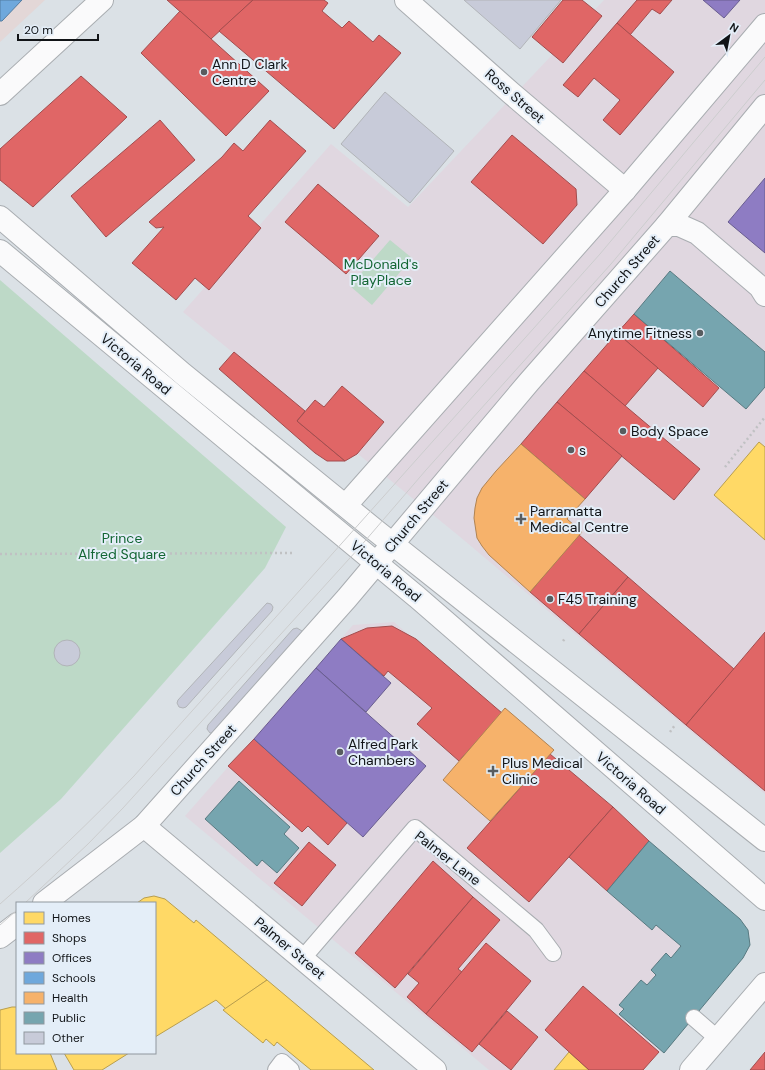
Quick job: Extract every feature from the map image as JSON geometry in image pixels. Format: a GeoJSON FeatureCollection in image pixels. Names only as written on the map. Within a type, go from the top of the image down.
{"type":"FeatureCollection","features":[{"type":"Feature","properties":{"kind":"street"},"geometry":{"type":"LineString","coordinates":[[0,94],[102,0]]}},
{"type":"Feature","properties":{"kind":"street","name":"Ross Street"},"geometry":{"type":"LineString","coordinates":[[406,0],[511,93],[625,190]]}},
{"type":"Feature","properties":{"kind":"street"},"geometry":{"type":"LineString","coordinates":[[346,506],[625,190],[765,25]]}},
{"type":"Feature","properties":{"kind":"street","name":"Church Street"},"geometry":{"type":"LineString","coordinates":[[45,902],[144,826],[347,598],[529,382],[667,225],[765,106]]}},
{"type":"Feature","properties":{"kind":"street","name":"Victoria Road"},"geometry":{"type":"LineString","coordinates":[[0,217],[183,374],[392,544],[765,840]]}},
{"type":"Feature","properties":{"kind":"street"},"geometry":{"type":"LineString","coordinates":[[667,225],[679,225],[697,233],[760,287],[765,295]]}},
{"type":"Feature","properties":{"kind":"street","name":"Victoria Road"},"geometry":{"type":"LineString","coordinates":[[0,251],[376,563],[765,899]]}},
{"type":"Feature","properties":{"kind":"street","name":"Palmer Street"},"geometry":{"type":"LineString","coordinates":[[144,826],[435,1070]]}},
{"type":"Feature","properties":{"kind":"street"},"geometry":{"type":"LineString","coordinates":[[0,937],[16,925]]}},
{"type":"Feature","properties":{"kind":"street"},"geometry":{"type":"LineString","coordinates":[[691,1070],[765,984]]}},
{"type":"Feature","properties":{"kind":"lane","name":"Palmer Lane"},"geometry":{"type":"LineString","coordinates":[[302,959],[415,828],[536,930],[553,953]]}},
{"type":"Feature","properties":{"kind":"lane"},"geometry":{"type":"LineString","coordinates":[[694,1018],[717,1038]]}},
{"type":"Feature","properties":{"kind":"lane"},"geometry":{"type":"LineString","coordinates":[[276,1070],[282,1062],[291,1070]]}},
{"type":"Feature","properties":{"kind":"path"},"geometry":{"type":"LineString","coordinates":[[725,467],[765,417]]}},
{"type":"Feature","properties":{"kind":"path"},"geometry":{"type":"LineString","coordinates":[[0,554],[293,553]]}},
{"type":"Feature","properties":{"kind":"path"},"geometry":{"type":"LineString","coordinates":[[563,641],[566,637]]}},
{"type":"Feature","properties":{"kind":"path"},"geometry":{"type":"LineString","coordinates":[[670,732],[675,725]]}},
{"type":"Feature","properties":{"kind":"shaded area"},"geometry":{"type":"Polygon","coordinates":[[[0,0],[45,0],[0,42],[0,0]]]}},
{"type":"Feature","properties":{"kind":"shaded area"},"geometry":{"type":"Polygon","coordinates":[[[604,0],[765,0],[765,794],[459,536],[183,312],[331,144],[408,207],[604,0]]]}},
{"type":"Feature","properties":{"kind":"shaded area"},"geometry":{"type":"Polygon","coordinates":[[[394,622],[740,919],[748,930],[750,945],[743,958],[643,1070],[489,1070],[185,816],[353,625],[394,622]]]}},
{"type":"Feature","properties":{"kind":"green space","name":"McDonald's PlayPlace"},"geometry":{"type":"Polygon","coordinates":[[[390,240],[412,258],[372,305],[350,286],[390,240]]]}},
{"type":"Feature","properties":{"kind":"green space","name":"Prince Alfred Square"},"geometry":{"type":"Polygon","coordinates":[[[0,280],[286,527],[265,568],[61,799],[0,853],[0,280]]]}},
{"type":"Feature","properties":{"kind":"building: Homes"},"geometry":{"type":"Polygon","coordinates":[[[759,442],[765,447],[765,540],[714,495],[759,442]]]}},
{"type":"Feature","properties":{"kind":"building: Homes"},"geometry":{"type":"Polygon","coordinates":[[[154,896],[165,899],[194,923],[196,920],[267,980],[226,1009],[216,1000],[156,1036],[156,902],[138,902],[144,898],[154,896]]]}},
{"type":"Feature","properties":{"kind":"building: Homes"},"geometry":{"type":"Polygon","coordinates":[[[267,980],[374,1070],[311,1070],[277,1042],[274,1046],[266,1039],[263,1043],[223,1010],[267,980]]]}},
{"type":"Feature","properties":{"kind":"building: Homes"},"geometry":{"type":"Polygon","coordinates":[[[16,1007],[16,1054],[50,1054],[57,1070],[0,1070],[0,1010],[16,1007]]]}},
{"type":"Feature","properties":{"kind":"building: Homes"},"geometry":{"type":"Polygon","coordinates":[[[569,1052],[589,1070],[554,1070],[569,1052]]]}},
{"type":"Feature","properties":{"kind":"building: Homes"},"geometry":{"type":"Polygon","coordinates":[[[65,1054],[127,1054],[102,1070],[74,1070],[65,1054]]]}},
{"type":"Feature","properties":{"kind":"building: Shops"},"geometry":{"type":"Polygon","coordinates":[[[167,0],[253,0],[211,39],[167,0]]]}},
{"type":"Feature","properties":{"kind":"building: Shops"},"geometry":{"type":"Polygon","coordinates":[[[253,0],[324,0],[328,3],[322,11],[342,28],[349,21],[373,42],[379,35],[401,53],[334,129],[219,31],[253,0]]]}},
{"type":"Feature","properties":{"kind":"building: Shops"},"geometry":{"type":"Polygon","coordinates":[[[563,0],[582,0],[602,16],[563,63],[532,37],[563,0]]]}},
{"type":"Feature","properties":{"kind":"building: Shops"},"geometry":{"type":"Polygon","coordinates":[[[637,0],[672,0],[660,14],[652,9],[630,35],[617,23],[637,0]]]}},
{"type":"Feature","properties":{"kind":"building: Shops","name":"Ann D Clark Centre"},"geometry":{"type":"Polygon","coordinates":[[[180,11],[269,91],[226,136],[141,53],[180,11]]]}},
{"type":"Feature","properties":{"kind":"building: Shops"},"geometry":{"type":"Polygon","coordinates":[[[617,23],[674,72],[620,135],[603,120],[620,100],[594,78],[578,97],[563,85],[617,23]]]}},
{"type":"Feature","properties":{"kind":"building: Shops"},"geometry":{"type":"Polygon","coordinates":[[[81,76],[127,117],[33,207],[0,180],[0,149],[81,76]]]}},
{"type":"Feature","properties":{"kind":"building: Shops"},"geometry":{"type":"Polygon","coordinates":[[[160,120],[195,160],[106,237],[71,196],[160,120]]]}},
{"type":"Feature","properties":{"kind":"building: Shops"},"geometry":{"type":"Polygon","coordinates":[[[270,120],[306,151],[248,216],[261,228],[209,290],[195,278],[176,300],[132,263],[164,227],[156,228],[149,222],[222,157],[234,143],[243,151],[270,120]]]}},
{"type":"Feature","properties":{"kind":"building: Shops"},"geometry":{"type":"Polygon","coordinates":[[[512,135],[576,189],[577,205],[543,244],[471,182],[512,135]]]}},
{"type":"Feature","properties":{"kind":"building: Shops"},"geometry":{"type":"Polygon","coordinates":[[[318,184],[379,236],[346,274],[285,222],[318,184]]]}},
{"type":"Feature","properties":{"kind":"building: Shops"},"geometry":{"type":"Polygon","coordinates":[[[634,314],[719,388],[703,407],[617,333],[634,314]]]}},
{"type":"Feature","properties":{"kind":"building: Shops"},"geometry":{"type":"Polygon","coordinates":[[[617,333],[658,368],[625,406],[584,371],[617,333]]]}},
{"type":"Feature","properties":{"kind":"building: Shops"},"geometry":{"type":"Polygon","coordinates":[[[234,352],[305,411],[297,421],[345,461],[327,461],[315,453],[219,369],[234,352]]]}},
{"type":"Feature","properties":{"kind":"building: Shops","name":"Body Space"},"geometry":{"type":"Polygon","coordinates":[[[584,371],[700,469],[674,500],[557,402],[584,371]]]}},
{"type":"Feature","properties":{"kind":"building: Shops"},"geometry":{"type":"Polygon","coordinates":[[[342,386],[384,422],[357,454],[345,461],[297,421],[315,400],[324,407],[342,386]]]}},
{"type":"Feature","properties":{"kind":"building: Shops","name":"s"},"geometry":{"type":"Polygon","coordinates":[[[557,402],[622,456],[585,499],[521,444],[557,402]]]}},
{"type":"Feature","properties":{"kind":"building: Shops"},"geometry":{"type":"Polygon","coordinates":[[[579,535],[628,577],[579,634],[530,592],[579,535]]]}},
{"type":"Feature","properties":{"kind":"building: Shops"},"geometry":{"type":"Polygon","coordinates":[[[628,577],[734,669],[686,725],[579,634],[628,577]]]}},
{"type":"Feature","properties":{"kind":"building: Shops"},"geometry":{"type":"Polygon","coordinates":[[[392,626],[416,639],[502,713],[459,761],[417,724],[432,708],[388,671],[384,676],[341,639],[367,628],[392,626]]]}},
{"type":"Feature","properties":{"kind":"building: Shops"},"geometry":{"type":"Polygon","coordinates":[[[765,632],[765,791],[686,725],[765,632]]]}},
{"type":"Feature","properties":{"kind":"building: Shops"},"geometry":{"type":"Polygon","coordinates":[[[254,739],[347,823],[328,845],[308,826],[302,832],[228,766],[254,739]]]}},
{"type":"Feature","properties":{"kind":"building: Shops"},"geometry":{"type":"Polygon","coordinates":[[[550,754],[613,807],[529,902],[467,848],[550,754]]]}},
{"type":"Feature","properties":{"kind":"building: Shops"},"geometry":{"type":"Polygon","coordinates":[[[613,807],[649,841],[607,891],[569,857],[613,807]]]}},
{"type":"Feature","properties":{"kind":"building: Shops"},"geometry":{"type":"Polygon","coordinates":[[[309,842],[336,865],[302,906],[274,883],[309,842]]]}},
{"type":"Feature","properties":{"kind":"building: Shops"},"geometry":{"type":"Polygon","coordinates":[[[433,861],[473,897],[395,988],[355,953],[433,861]]]}},
{"type":"Feature","properties":{"kind":"building: Shops"},"geometry":{"type":"Polygon","coordinates":[[[473,897],[500,920],[458,969],[462,972],[426,1014],[407,997],[419,983],[408,974],[473,897]]]}},
{"type":"Feature","properties":{"kind":"building: Shops"},"geometry":{"type":"Polygon","coordinates":[[[486,943],[531,981],[472,1052],[426,1014],[486,943]]]}},
{"type":"Feature","properties":{"kind":"building: Shops"},"geometry":{"type":"Polygon","coordinates":[[[583,986],[659,1052],[643,1070],[589,1070],[545,1030],[583,986]]]}},
{"type":"Feature","properties":{"kind":"building: Shops"},"geometry":{"type":"Polygon","coordinates":[[[507,1011],[538,1037],[511,1070],[479,1044],[507,1011]]]}},
{"type":"Feature","properties":{"kind":"building: Shops"},"geometry":{"type":"Polygon","coordinates":[[[765,1052],[765,1070],[750,1070],[765,1052]]]}},
{"type":"Feature","properties":{"kind":"building: Offices"},"geometry":{"type":"Polygon","coordinates":[[[703,0],[740,0],[724,18],[703,0]]]}},
{"type":"Feature","properties":{"kind":"building: Offices"},"geometry":{"type":"Polygon","coordinates":[[[765,178],[765,253],[728,222],[765,178]]]}},
{"type":"Feature","properties":{"kind":"building: Offices"},"geometry":{"type":"Polygon","coordinates":[[[341,639],[391,683],[366,712],[316,668],[341,639]]]}},
{"type":"Feature","properties":{"kind":"building: Offices","name":"Alfred Park Chambers"},"geometry":{"type":"Polygon","coordinates":[[[316,668],[426,766],[363,837],[254,739],[316,668]]]}},
{"type":"Feature","properties":{"kind":"building: Schools"},"geometry":{"type":"Polygon","coordinates":[[[0,0],[22,0],[2,21],[0,21],[0,0]]]}},
{"type":"Feature","properties":{"kind":"building: Health","name":"Parramatta Medical Centre"},"geometry":{"type":"Polygon","coordinates":[[[521,444],[585,499],[567,519],[582,532],[530,592],[489,555],[482,546],[477,538],[474,518],[477,498],[482,488],[521,444]]]}},
{"type":"Feature","properties":{"kind":"building: Health","name":"Plus Medical Clinic"},"geometry":{"type":"Polygon","coordinates":[[[505,708],[554,750],[490,821],[443,780],[505,708]]]}},
{"type":"Feature","properties":{"kind":"building: Public","name":"Anytime Fitness"},"geometry":{"type":"Polygon","coordinates":[[[670,271],[765,352],[765,387],[746,409],[634,314],[670,271]]]}},
{"type":"Feature","properties":{"kind":"building: Public"},"geometry":{"type":"Polygon","coordinates":[[[239,781],[290,827],[284,834],[299,848],[277,873],[262,860],[257,866],[205,819],[239,781]]]}},
{"type":"Feature","properties":{"kind":"building: Public"},"geometry":{"type":"Polygon","coordinates":[[[649,841],[740,919],[748,930],[750,945],[743,958],[664,1053],[619,1014],[624,1009],[619,1005],[641,980],[647,985],[656,975],[651,970],[666,953],[671,958],[681,946],[656,925],[652,930],[607,891],[649,841]]]}},
{"type":"Feature","properties":{"kind":"building: Other"},"geometry":{"type":"Polygon","coordinates":[[[464,0],[561,0],[520,49],[464,0]]]}},
{"type":"Feature","properties":{"kind":"building: Other"},"geometry":{"type":"Polygon","coordinates":[[[385,92],[454,151],[410,203],[341,144],[385,92]]]}},
{"type":"Feature","properties":{"kind":"building: Other"},"geometry":{"type":"Polygon","coordinates":[[[267,603],[271,604],[273,607],[272,611],[186,707],[179,707],[177,703],[178,700],[267,603]]]}},
{"type":"Feature","properties":{"kind":"building: Other"},"geometry":{"type":"Polygon","coordinates":[[[297,628],[302,631],[302,634],[212,733],[210,733],[207,729],[208,725],[293,629],[297,628]]]}},
{"type":"Feature","properties":{"kind":"building: Other"},"geometry":{"type":"Polygon","coordinates":[[[67,640],[76,644],[80,653],[76,662],[67,666],[58,662],[54,653],[58,644],[67,640]]]}},
{"type":"Feature","properties":{"kind":"tram line"},"geometry":{"type":"LineString","coordinates":[[0,904],[68,842],[134,776],[600,254],[765,57]]}},
{"type":"Feature","properties":{"kind":"tram line"},"geometry":{"type":"LineString","coordinates":[[26,902],[88,844],[123,808],[359,548],[426,470],[611,264],[765,80]]}},
{"type":"Feature","properties":{"kind":"tram line"},"geometry":{"type":"LineString","coordinates":[[0,925],[16,911]]}},
{"type":"Feature","properties":{"kind":"place","name":"Ann D Clark Centre"},"geometry":{"type":"Point","coordinates":[204,72]}},
{"type":"Feature","properties":{"kind":"place","name":"Anytime Fitness"},"geometry":{"type":"Point","coordinates":[700,333]}},
{"type":"Feature","properties":{"kind":"place","name":"Body Space"},"geometry":{"type":"Point","coordinates":[623,431]}},
{"type":"Feature","properties":{"kind":"place","name":"s"},"geometry":{"type":"Point","coordinates":[571,450]}},
{"type":"Feature","properties":{"kind":"place","name":"Parramatta Medical Centre"},"geometry":{"type":"Point","coordinates":[521,519]}},
{"type":"Feature","properties":{"kind":"place","name":"F45 Training"},"geometry":{"type":"Point","coordinates":[550,599]}},
{"type":"Feature","properties":{"kind":"place","name":"Alfred Park Chambers"},"geometry":{"type":"Point","coordinates":[340,752]}},
{"type":"Feature","properties":{"kind":"place","name":"Plus Medical Clinic"},"geometry":{"type":"Point","coordinates":[493,771]}}]}
